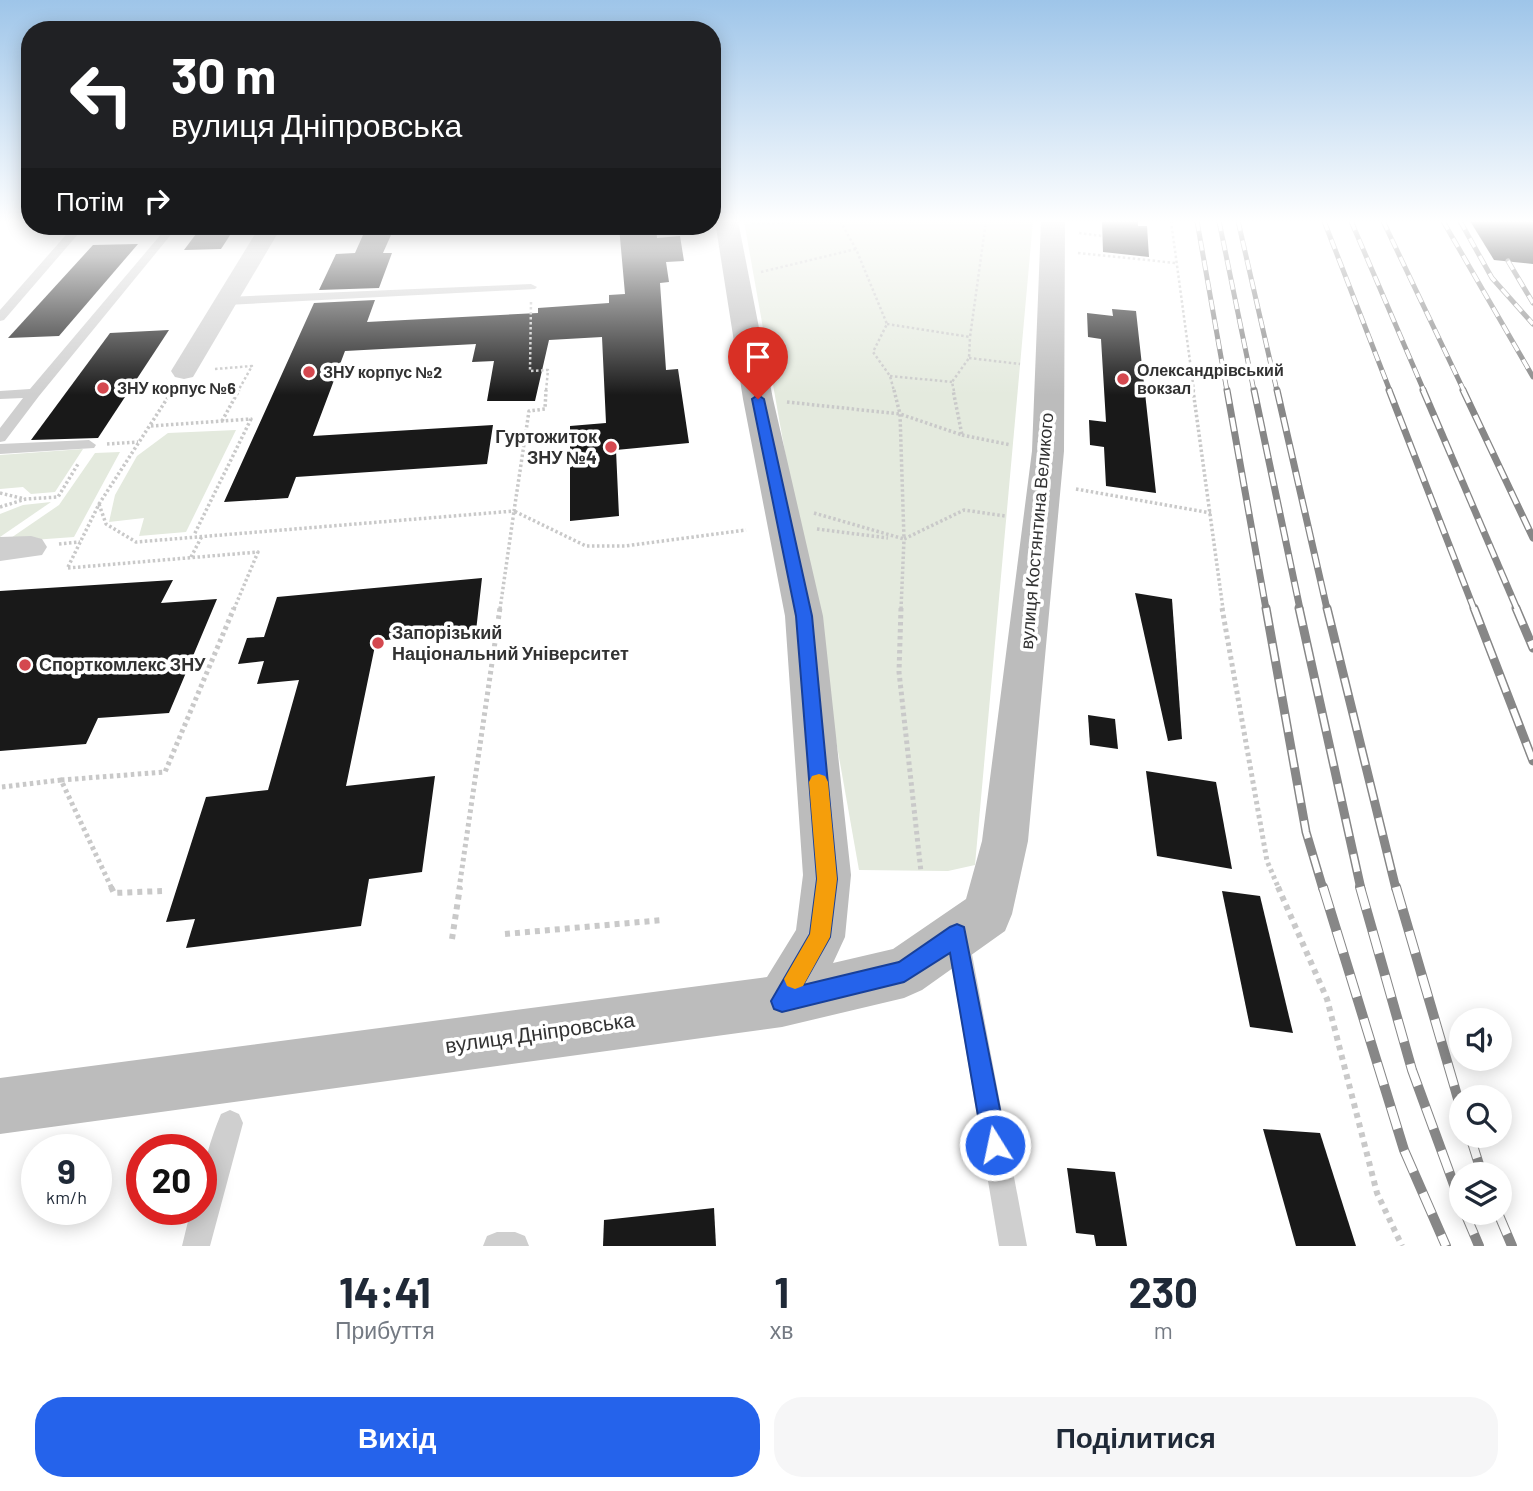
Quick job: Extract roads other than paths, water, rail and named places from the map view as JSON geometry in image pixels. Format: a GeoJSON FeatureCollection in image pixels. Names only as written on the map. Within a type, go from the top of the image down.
{"type":"FeatureCollection","features":[{"type":"Feature","properties":{"kind":"street"},"geometry":{"type":"LineString","coordinates":[[184,371],[239,279]]}},
{"type":"Feature","properties":{"kind":"street"},"geometry":{"type":"LineString","coordinates":[[736,279],[758,399],[804,616],[827,879],[820,937],[782,1001]]}},
{"type":"Feature","properties":{"kind":"street","name":"вулиця Костянтина Великого"},"geometry":{"type":"LineString","coordinates":[[1005,841],[1048,451],[1059,279]]}},
{"type":"Feature","properties":{"kind":"street","name":"вулиця Дніпровська"},"geometry":{"type":"LineString","coordinates":[[0,1105],[782,1001],[904,972],[987,914],[1005,841]]}},
{"type":"Feature","properties":{"kind":"lane"},"geometry":{"type":"LineString","coordinates":[[0,317],[33,279]]}},
{"type":"Feature","properties":{"kind":"lane"},"geometry":{"type":"LineString","coordinates":[[0,438],[129,279]]}},
{"type":"Feature","properties":{"kind":"lane"},"geometry":{"type":"LineString","coordinates":[[226,301],[531,287]]}},
{"type":"Feature","properties":{"kind":"lane"},"geometry":{"type":"LineString","coordinates":[[0,395],[34,393]]}},
{"type":"Feature","properties":{"kind":"lane"},"geometry":{"type":"LineString","coordinates":[[0,449],[89,445]]}},
{"type":"Feature","properties":{"kind":"lane"},"geometry":{"type":"LineString","coordinates":[[957,935],[1013,1246]]}},
{"type":"Feature","properties":{"kind":"lane"},"geometry":{"type":"LineString","coordinates":[[195,1246],[230,1123]]}},
{"type":"Feature","properties":{"kind":"lane"},"geometry":{"type":"LineString","coordinates":[[497,1246],[515,1246]]}},
{"type":"Feature","properties":{"kind":"railway"},"geometry":{"type":"LineString","coordinates":[[1207,279],[1227,391]]}},
{"type":"Feature","properties":{"kind":"railway"},"geometry":{"type":"LineString","coordinates":[[1231,279],[1254,391]]}},
{"type":"Feature","properties":{"kind":"railway"},"geometry":{"type":"LineString","coordinates":[[1251,279],[1277,391]]}},
{"type":"Feature","properties":{"kind":"railway"},"geometry":{"type":"LineString","coordinates":[[1347,279],[1390,391]]}},
{"type":"Feature","properties":{"kind":"railway"},"geometry":{"type":"LineString","coordinates":[[1376,279],[1424,391]]}},
{"type":"Feature","properties":{"kind":"railway"},"geometry":{"type":"LineString","coordinates":[[1411,279],[1464,391]]}},
{"type":"Feature","properties":{"kind":"railway"},"geometry":{"type":"LineString","coordinates":[[1477,279],[1533,377]]}},
{"type":"Feature","properties":{"kind":"railway"},"geometry":{"type":"LineString","coordinates":[[1493,279],[1533,324]]}},
{"type":"Feature","properties":{"kind":"railway"},"geometry":{"type":"LineString","coordinates":[[1519,279],[1533,303]]}},
{"type":"Feature","properties":{"kind":"railway"},"geometry":{"type":"LineString","coordinates":[[1227,390],[1266,609]]}},
{"type":"Feature","properties":{"kind":"railway"},"geometry":{"type":"LineString","coordinates":[[1254,390],[1300,609]]}},
{"type":"Feature","properties":{"kind":"railway"},"geometry":{"type":"LineString","coordinates":[[1277,390],[1327,609]]}},
{"type":"Feature","properties":{"kind":"railway"},"geometry":{"type":"LineString","coordinates":[[1389,390],[1474,609]]}},
{"type":"Feature","properties":{"kind":"railway"},"geometry":{"type":"LineString","coordinates":[[1423,390],[1517,609]]}},
{"type":"Feature","properties":{"kind":"railway"},"geometry":{"type":"LineString","coordinates":[[1463,390],[1533,538]]}},
{"type":"Feature","properties":{"kind":"railway"},"geometry":{"type":"LineString","coordinates":[[1266,608],[1306,832],[1323,889]]}},
{"type":"Feature","properties":{"kind":"railway"},"geometry":{"type":"LineString","coordinates":[[1299,608],[1361,889]]}},
{"type":"Feature","properties":{"kind":"railway"},"geometry":{"type":"LineString","coordinates":[[1327,608],[1396,889]]}},
{"type":"Feature","properties":{"kind":"railway"},"geometry":{"type":"LineString","coordinates":[[1474,608],[1533,761]]}},
{"type":"Feature","properties":{"kind":"railway"},"geometry":{"type":"LineString","coordinates":[[1516,608],[1533,648]]}},
{"type":"Feature","properties":{"kind":"railway"},"geometry":{"type":"LineString","coordinates":[[1323,887],[1404,1150],[1446,1246]]}},
{"type":"Feature","properties":{"kind":"railway"},"geometry":{"type":"LineString","coordinates":[[1360,887],[1412,1070],[1449,1171]]}},
{"type":"Feature","properties":{"kind":"railway"},"geometry":{"type":"LineString","coordinates":[[1396,887],[1454,1085]]}},
{"type":"Feature","properties":{"kind":"railway"},"geometry":{"type":"LineString","coordinates":[[1474,1148],[1478,1162]]}},
{"type":"Feature","properties":{"kind":"railway"},"geometry":{"type":"LineString","coordinates":[[1470,1225],[1479,1246]]}},
{"type":"Feature","properties":{"kind":"railway"},"geometry":{"type":"LineString","coordinates":[[1503,1225],[1512,1246]]}},
{"type":"Feature","properties":{"kind":"place","name":"ЗНУ корпус №2"},"geometry":{"type":"Point","coordinates":[309,372]}},
{"type":"Feature","properties":{"kind":"place","name":"Олександрівський вокзал"},"geometry":{"type":"Point","coordinates":[1123,379]}},
{"type":"Feature","properties":{"kind":"place","name":"ЗНУ корпус №6"},"geometry":{"type":"Point","coordinates":[103,388]}},
{"type":"Feature","properties":{"kind":"place","name":"Гуртожиток ЗНУ №4"},"geometry":{"type":"Point","coordinates":[611,447]}},
{"type":"Feature","properties":{"kind":"place","name":"Запорізький Національний Університет"},"geometry":{"type":"Point","coordinates":[378,643]}},
{"type":"Feature","properties":{"kind":"place","name":"Спорткомлекс ЗНУ"},"geometry":{"type":"Point","coordinates":[25,665]}}]}
